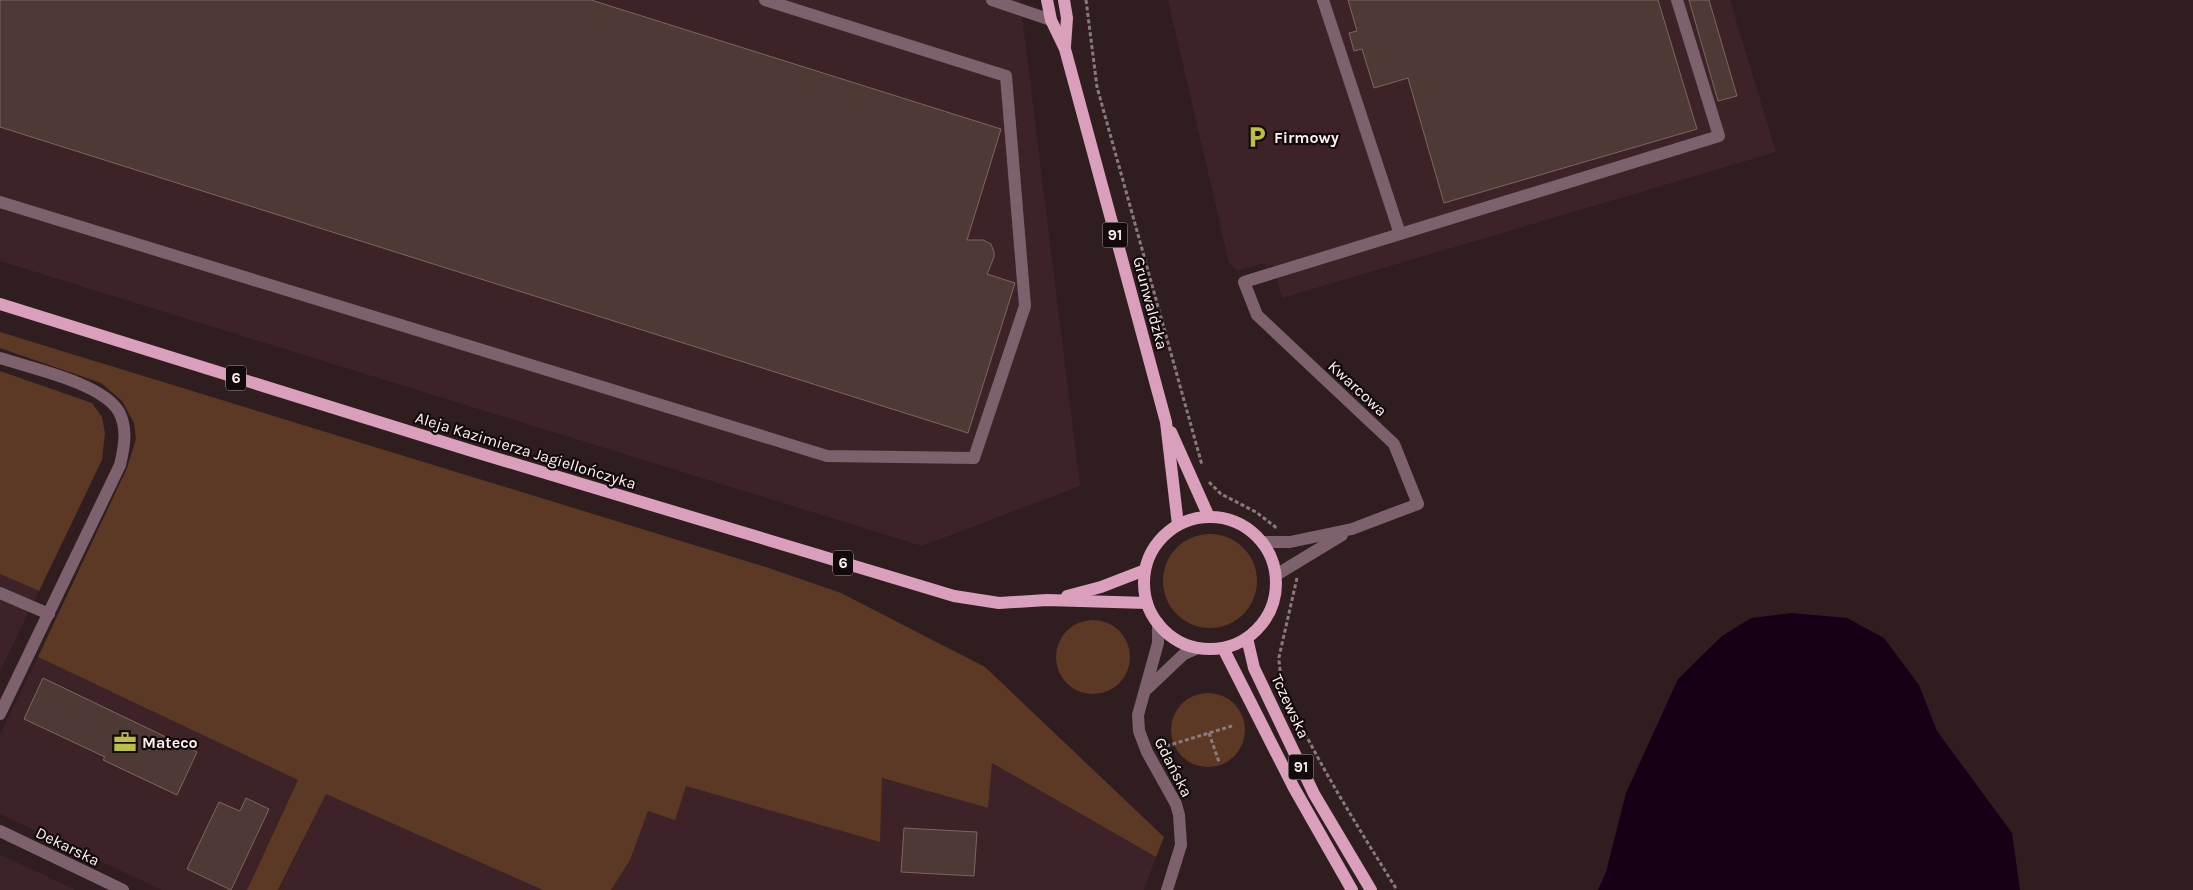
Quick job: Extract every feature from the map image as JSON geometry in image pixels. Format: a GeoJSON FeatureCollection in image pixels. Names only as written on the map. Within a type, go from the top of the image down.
{"type":"FeatureCollection","features":[{"type":"Feature","properties":{"kind":"main road","name":"Grunwaldzka"},"geometry":{"type":"LineString","coordinates":[[1047,0],[1051,20],[1065,48],[1166,422],[1178,525]]}},
{"type":"Feature","properties":{"kind":"main road","name":"Grunwaldzka"},"geometry":{"type":"LineString","coordinates":[[1064,0],[1067,18],[1065,48]]}},
{"type":"Feature","properties":{"kind":"main road","name":"Aleja Kazimierza Jagiellończyka"},"geometry":{"type":"LineString","coordinates":[[0,304],[472,451],[954,596],[999,603],[1047,600],[1147,603]]}},
{"type":"Feature","properties":{"kind":"main road","name":"Grunwaldzka"},"geometry":{"type":"LineString","coordinates":[[1166,422],[1209,517]]}},
{"type":"Feature","properties":{"kind":"main road"},"geometry":{"type":"LineString","coordinates":[[1209,517],[1224,518],[1239,523],[1252,531],[1262,542],[1271,558],[1276,575],[1276,593],[1270,610],[1261,625],[1247,638],[1223,648],[1198,648],[1175,639],[1158,623],[1147,603],[1144,587],[1145,570],[1152,552],[1163,537],[1178,525],[1193,519],[1209,517]]}},
{"type":"Feature","properties":{"kind":"main road","name":"Aleja Kazimierza Jagiellończyka"},"geometry":{"type":"LineString","coordinates":[[1047,600],[1101,587],[1145,570]]}},
{"type":"Feature","properties":{"kind":"main road","name":"Tczewska"},"geometry":{"type":"LineString","coordinates":[[1247,638],[1254,668],[1314,794],[1371,890]]}},
{"type":"Feature","properties":{"kind":"main road","name":"Tczewska"},"geometry":{"type":"LineString","coordinates":[[1223,648],[1294,788],[1352,890]]}},
{"type":"Feature","properties":{"kind":"street"},"geometry":{"type":"LineString","coordinates":[[0,202],[827,456],[974,458],[1025,306],[1006,76],[765,0]]}},
{"type":"Feature","properties":{"kind":"street"},"geometry":{"type":"LineString","coordinates":[[992,0],[1051,20]]}},
{"type":"Feature","properties":{"kind":"street"},"geometry":{"type":"LineString","coordinates":[[1323,0],[1400,234],[1720,136],[1677,0]]}},
{"type":"Feature","properties":{"kind":"street","name":"Kwarcowa"},"geometry":{"type":"LineString","coordinates":[[1276,575],[1297,560],[1352,529],[1418,504],[1394,444],[1257,315],[1244,282],[1400,234]]}},
{"type":"Feature","properties":{"kind":"street"},"geometry":{"type":"LineString","coordinates":[[0,358],[69,380],[96,392],[118,411],[125,436],[120,465],[0,714]]}},
{"type":"Feature","properties":{"kind":"street","name":"Kwarcowa"},"geometry":{"type":"LineString","coordinates":[[1262,542],[1290,542],[1352,529]]}},
{"type":"Feature","properties":{"kind":"street"},"geometry":{"type":"LineString","coordinates":[[0,593],[49,614]]}},
{"type":"Feature","properties":{"kind":"street","name":"Gdańska"},"geometry":{"type":"LineString","coordinates":[[1158,623],[1158,643],[1147,689],[1138,715],[1138,731],[1147,752],[1176,804],[1181,828],[1181,845],[1167,890]]}},
{"type":"Feature","properties":{"kind":"street","name":"Gdańska"},"geometry":{"type":"LineString","coordinates":[[1147,689],[1184,654],[1198,648]]}},
{"type":"Feature","properties":{"kind":"street","name":"Dekarska"},"geometry":{"type":"LineString","coordinates":[[0,831],[123,890]]}},
{"type":"Feature","properties":{"kind":"path"},"geometry":{"type":"LineString","coordinates":[[1086,0],[1099,96],[1205,472]]}},
{"type":"Feature","properties":{"kind":"path"},"geometry":{"type":"LineString","coordinates":[[1208,480],[1221,494],[1256,512],[1279,529]]}},
{"type":"Feature","properties":{"kind":"path"},"geometry":{"type":"LineString","coordinates":[[1297,576],[1279,657],[1279,666],[1291,706],[1324,771],[1397,890]]}},
{"type":"Feature","properties":{"kind":"path"},"geometry":{"type":"LineString","coordinates":[[1147,752],[1232,726]]}},
{"type":"Feature","properties":{"kind":"path"},"geometry":{"type":"LineString","coordinates":[[1209,734],[1219,762]]}},
{"type":"Feature","properties":{"kind":"shaded area"},"geometry":{"type":"Polygon","coordinates":[[[0,0],[1020,0],[1080,486],[922,546],[0,261],[0,0]]]}},
{"type":"Feature","properties":{"kind":"shaded area"},"geometry":{"type":"Polygon","coordinates":[[[1168,0],[1730,0],[1776,152],[1282,298],[1273,265],[1266,267],[1265,263],[1237,271],[1229,263],[1168,0]]]}},
{"type":"Feature","properties":{"kind":"shaded area"},"geometry":{"type":"Polygon","coordinates":[[[0,332],[766,567],[841,593],[985,667],[1164,837],[1156,857],[992,763],[988,808],[882,778],[880,842],[686,786],[675,820],[648,811],[630,860],[611,890],[543,890],[326,794],[278,890],[247,890],[298,780],[38,657],[127,468],[136,439],[134,423],[122,401],[101,383],[0,348],[0,332]]]}},
{"type":"Feature","properties":{"kind":"shaded area"},"geometry":{"type":"Polygon","coordinates":[[[0,371],[92,403],[102,417],[105,433],[102,460],[39,591],[0,574],[0,371]]]}},
{"type":"Feature","properties":{"kind":"shaded area"},"geometry":{"type":"Polygon","coordinates":[[[1210,534],[1228,538],[1243,548],[1253,563],[1257,581],[1253,599],[1243,614],[1228,624],[1210,628],[1192,624],[1177,614],[1167,599],[1163,581],[1167,563],[1177,548],[1192,538],[1210,534]]]}},
{"type":"Feature","properties":{"kind":"shaded area"},"geometry":{"type":"Polygon","coordinates":[[[0,574],[39,591],[0,671],[0,574]]]}},
{"type":"Feature","properties":{"kind":"shaded area"},"geometry":{"type":"Polygon","coordinates":[[[1791,613],[1847,618],[1884,638],[1919,685],[1937,731],[2012,833],[2020,890],[1598,890],[1606,872],[1626,793],[1678,679],[1722,636],[1751,618],[1791,613]]]}},
{"type":"Feature","properties":{"kind":"shaded area"},"geometry":{"type":"Polygon","coordinates":[[[1093,620],[1107,623],[1119,631],[1127,643],[1130,657],[1127,671],[1119,683],[1107,691],[1093,694],[1079,691],[1067,683],[1059,671],[1056,657],[1059,643],[1067,631],[1079,623],[1093,620]]]}},
{"type":"Feature","properties":{"kind":"shaded area"},"geometry":{"type":"Polygon","coordinates":[[[38,657],[298,780],[247,890],[162,890],[0,814],[0,734],[38,657]]]}},
{"type":"Feature","properties":{"kind":"shaded area"},"geometry":{"type":"Polygon","coordinates":[[[1201,693],[1215,693],[1229,699],[1239,709],[1245,723],[1243,744],[1229,761],[1215,767],[1201,767],[1187,761],[1177,751],[1171,737],[1171,723],[1177,709],[1187,699],[1201,693]]]}},
{"type":"Feature","properties":{"kind":"shaded area"},"geometry":{"type":"Polygon","coordinates":[[[992,763],[1156,857],[1144,890],[611,890],[630,860],[648,810],[686,786],[880,841],[881,778],[988,808],[992,763]]]}},
{"type":"Feature","properties":{"kind":"shaded area"},"geometry":{"type":"Polygon","coordinates":[[[326,794],[543,890],[279,890],[326,794]]]}},
{"type":"Feature","properties":{"kind":"shaded area"},"geometry":{"type":"Polygon","coordinates":[[[0,855],[40,873],[75,890],[0,890],[0,855]]]}},
{"type":"Feature","properties":{"kind":"building"},"geometry":{"type":"Polygon","coordinates":[[[0,0],[591,0],[1001,129],[967,240],[983,240],[991,244],[994,257],[987,274],[1015,283],[968,433],[0,127],[0,0]]]}},
{"type":"Feature","properties":{"kind":"building"},"geometry":{"type":"Polygon","coordinates":[[[1348,0],[1658,0],[1697,129],[1444,203],[1408,78],[1374,88],[1362,49],[1354,51],[1349,33],[1357,31],[1348,0]]]}},
{"type":"Feature","properties":{"kind":"building"},"geometry":{"type":"Polygon","coordinates":[[[1689,0],[1709,0],[1737,96],[1718,101],[1689,0]]]}},
{"type":"Feature","properties":{"kind":"building","name":"Mateco"},"geometry":{"type":"Polygon","coordinates":[[[43,678],[197,752],[177,795],[103,760],[105,757],[24,719],[43,678]]]}},
{"type":"Feature","properties":{"kind":"building"},"geometry":{"type":"Polygon","coordinates":[[[246,798],[269,809],[231,890],[187,869],[219,802],[240,811],[246,798]]]}},
{"type":"Feature","properties":{"kind":"building"},"geometry":{"type":"Polygon","coordinates":[[[904,828],[977,832],[974,876],[901,872],[904,828]]]}},
{"type":"Feature","properties":{"kind":"place","name":"Firmowy"},"geometry":{"type":"Point","coordinates":[1257,137]}},
{"type":"Feature","properties":{"kind":"place","name":"Mateco"},"geometry":{"type":"Point","coordinates":[125,742]}}]}
